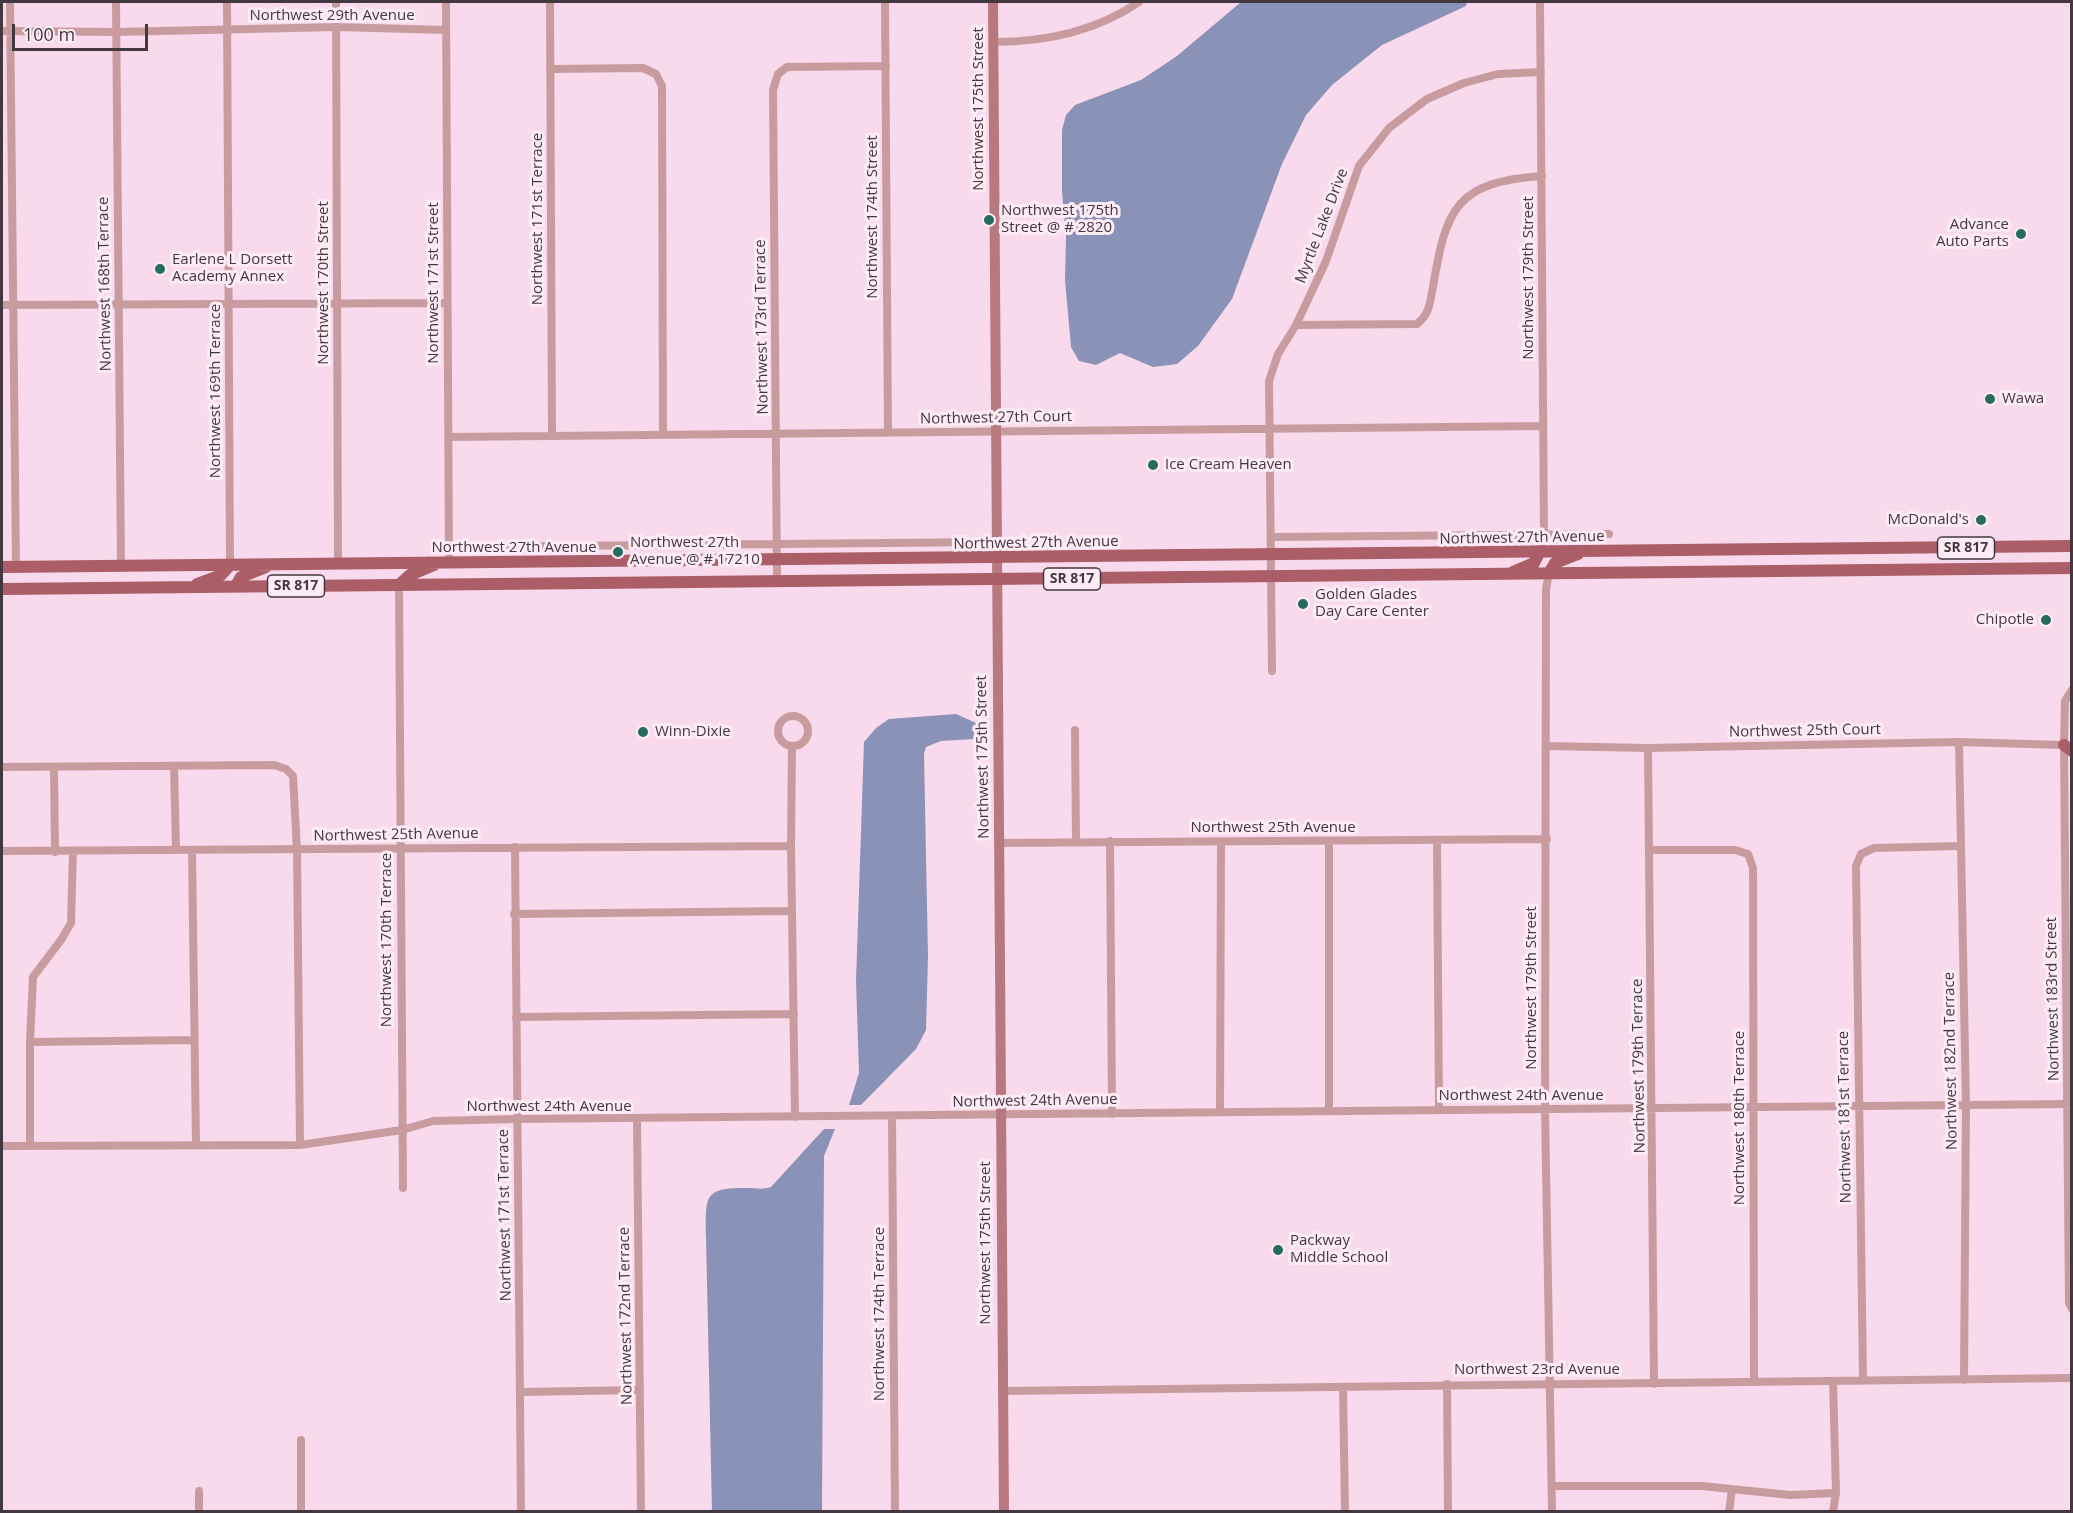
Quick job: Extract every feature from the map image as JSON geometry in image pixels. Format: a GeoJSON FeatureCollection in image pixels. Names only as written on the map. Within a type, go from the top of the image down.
{"type":"FeatureCollection","features":[{"type":"Feature","properties":{"kind":"main road","name":"Northwest 27th Avenue"},"geometry":{"type":"LineString","coordinates":[[2,567],[1271,556],[2072,546]]}},
{"type":"Feature","properties":{"kind":"main road"},"geometry":{"type":"LineString","coordinates":[[1772,550],[1772,571]]}},
{"type":"Feature","properties":{"kind":"main road"},"geometry":{"type":"LineString","coordinates":[[1549,573],[1555,563],[1581,552]]}},
{"type":"Feature","properties":{"kind":"main road"},"geometry":{"type":"LineString","coordinates":[[1510,574],[1534,563],[1539,553]]}},
{"type":"Feature","properties":{"kind":"main road"},"geometry":{"type":"LineString","coordinates":[[589,562],[589,583]]}},
{"type":"Feature","properties":{"kind":"main road"},"geometry":{"type":"LineString","coordinates":[[399,585],[410,575],[442,563]]}},
{"type":"Feature","properties":{"kind":"main road"},"geometry":{"type":"LineString","coordinates":[[194,586],[221,575],[230,565]]}},
{"type":"Feature","properties":{"kind":"main road"},"geometry":{"type":"LineString","coordinates":[[236,586],[241,577],[270,565]]}},
{"type":"Feature","properties":{"kind":"main road","name":"SR 817"},"geometry":{"type":"LineString","coordinates":[[2,589],[2072,568]]}},
{"type":"Feature","properties":{"kind":"street"},"geometry":{"type":"LineString","coordinates":[[10,2],[6,31],[13,304],[16,567]]}},
{"type":"Feature","properties":{"kind":"street","name":"Northwest 168th Terrace"},"geometry":{"type":"LineString","coordinates":[[116,2],[122,567]]}},
{"type":"Feature","properties":{"kind":"street","name":"Northwest 169th Terrace"},"geometry":{"type":"LineString","coordinates":[[226,2],[230,565]]}},
{"type":"Feature","properties":{"kind":"street","name":"Northwest 170th Street"},"geometry":{"type":"LineString","coordinates":[[336,2],[338,564]]}},
{"type":"Feature","properties":{"kind":"street","name":"Northwest 171st Street"},"geometry":{"type":"LineString","coordinates":[[442,563],[449,547],[446,2]]}},
{"type":"Feature","properties":{"kind":"street","name":"Northwest 171st Terrace"},"geometry":{"type":"LineString","coordinates":[[550,2],[552,436]]}},
{"type":"Feature","properties":{"kind":"street","name":"Northwest 174th Street"},"geometry":{"type":"LineString","coordinates":[[885,2],[888,433]]}},
{"type":"Feature","properties":{"kind":"street","name":"Northwest 175th Street"},"geometry":{"type":"LineString","coordinates":[[993,2],[1004,1512]]}},
{"type":"Feature","properties":{"kind":"street","name":"Northwest 179th Street"},"geometry":{"type":"LineString","coordinates":[[1539,553],[1544,534],[1540,2]]}},
{"type":"Feature","properties":{"kind":"street"},"geometry":{"type":"LineString","coordinates":[[994,42],[1030,42],[1059,37],[1121,14],[1137,3]]}},
{"type":"Feature","properties":{"kind":"street","name":"Northwest 29th Avenue"},"geometry":{"type":"LineString","coordinates":[[6,31],[116,32],[337,27],[446,30]]}},
{"type":"Feature","properties":{"kind":"street","name":"Northwest 173rd Terrace"},"geometry":{"type":"LineString","coordinates":[[777,581],[773,90],[778,74],[787,68],[885,66]]}},
{"type":"Feature","properties":{"kind":"street"},"geometry":{"type":"LineString","coordinates":[[550,69],[644,68],[656,74],[662,86],[663,435]]}},
{"type":"Feature","properties":{"kind":"street","name":"Myrtle Lake Drive"},"geometry":{"type":"LineString","coordinates":[[1272,671],[1269,381],[1278,354],[1296,325],[1326,261],[1359,166],[1389,128],[1427,99],[1454,86],[1498,74],[1541,72]]}},
{"type":"Feature","properties":{"kind":"street"},"geometry":{"type":"LineString","coordinates":[[1296,325],[1417,324],[1424,319],[1429,308],[1445,229],[1465,196],[1506,178],[1542,176]]}},
{"type":"Feature","properties":{"kind":"street"},"geometry":{"type":"LineString","coordinates":[[2,304],[447,303]]}},
{"type":"Feature","properties":{"kind":"street","name":"Northwest 27th Court"},"geometry":{"type":"LineString","coordinates":[[449,437],[1543,426]]}},
{"type":"Feature","properties":{"kind":"street"},"geometry":{"type":"LineString","coordinates":[[1271,537],[1609,534]]}},
{"type":"Feature","properties":{"kind":"street"},"geometry":{"type":"LineString","coordinates":[[449,547],[996,542]]}},
{"type":"Feature","properties":{"kind":"street","name":"Northwest 179th Street"},"geometry":{"type":"LineString","coordinates":[[1549,573],[1546,589],[1545,1109],[1552,1512]]}},
{"type":"Feature","properties":{"kind":"street","name":"Northwest 170th Terrace"},"geometry":{"type":"LineString","coordinates":[[399,585],[403,1188]]}},
{"type":"Feature","properties":{"kind":"street","name":"Northwest 183rd Street"},"geometry":{"type":"LineString","coordinates":[[2072,690],[2065,701],[2068,748],[2069,1303],[2072,1309]]}},
{"type":"Feature","properties":{"kind":"street"},"geometry":{"type":"LineString","coordinates":[[794,715],[806,724],[807,734],[802,743],[792,746],[780,739],[777,730],[785,717],[794,715]]}},
{"type":"Feature","properties":{"kind":"street"},"geometry":{"type":"LineString","coordinates":[[1075,730],[1076,842]]}},
{"type":"Feature","properties":{"kind":"street","name":"Northwest 25th Court"},"geometry":{"type":"LineString","coordinates":[[1546,746],[1648,748],[1959,742],[2068,748]]}},
{"type":"Feature","properties":{"kind":"street","name":"Northwest 182nd Terrace"},"geometry":{"type":"LineString","coordinates":[[1959,742],[1966,1105],[1964,1380]]}},
{"type":"Feature","properties":{"kind":"street"},"geometry":{"type":"LineString","coordinates":[[792,746],[791,846],[795,1118]]}},
{"type":"Feature","properties":{"kind":"street","name":"Northwest 179th Terrace"},"geometry":{"type":"LineString","coordinates":[[1648,748],[1654,1384]]}},
{"type":"Feature","properties":{"kind":"street"},"geometry":{"type":"LineString","coordinates":[[2,767],[274,765],[286,769],[293,776],[297,850],[300,1145]]}},
{"type":"Feature","properties":{"kind":"street"},"geometry":{"type":"LineString","coordinates":[[174,766],[176,850]]}},
{"type":"Feature","properties":{"kind":"street"},"geometry":{"type":"LineString","coordinates":[[54,767],[56,852]]}},
{"type":"Feature","properties":{"kind":"street","name":"Northwest 25th Avenue"},"geometry":{"type":"LineString","coordinates":[[1000,843],[1547,839]]}},
{"type":"Feature","properties":{"kind":"street"},"geometry":{"type":"LineString","coordinates":[[1329,841],[1329,1111]]}},
{"type":"Feature","properties":{"kind":"street"},"geometry":{"type":"LineString","coordinates":[[1437,841],[1439,1109]]}},
{"type":"Feature","properties":{"kind":"street"},"geometry":{"type":"LineString","coordinates":[[1110,842],[1112,1114]]}},
{"type":"Feature","properties":{"kind":"street"},"geometry":{"type":"LineString","coordinates":[[1220,1112],[1221,842]]}},
{"type":"Feature","properties":{"kind":"street","name":"Northwest 25th Avenue"},"geometry":{"type":"LineString","coordinates":[[2,851],[791,846]]}},
{"type":"Feature","properties":{"kind":"street","name":"Northwest 181st Terrace"},"geometry":{"type":"LineString","coordinates":[[1863,1381],[1856,866],[1861,854],[1874,848],[1960,846]]}},
{"type":"Feature","properties":{"kind":"street","name":"Northwest 171st Terrace"},"geometry":{"type":"LineString","coordinates":[[515,847],[521,1512]]}},
{"type":"Feature","properties":{"kind":"street"},"geometry":{"type":"LineString","coordinates":[[192,850],[196,1144]]}},
{"type":"Feature","properties":{"kind":"street","name":"Northwest 180th Terrace"},"geometry":{"type":"LineString","coordinates":[[1650,850],[1735,850],[1748,854],[1753,867],[1754,1382]]}},
{"type":"Feature","properties":{"kind":"street"},"geometry":{"type":"LineString","coordinates":[[30,1145],[30,1042],[33,977],[71,923],[72,851]]}},
{"type":"Feature","properties":{"kind":"street"},"geometry":{"type":"LineString","coordinates":[[514,914],[792,911]]}},
{"type":"Feature","properties":{"kind":"street"},"geometry":{"type":"LineString","coordinates":[[516,1017],[794,1014]]}},
{"type":"Feature","properties":{"kind":"street"},"geometry":{"type":"LineString","coordinates":[[30,1042],[194,1040]]}},
{"type":"Feature","properties":{"kind":"street","name":"Northwest 24th Avenue"},"geometry":{"type":"LineString","coordinates":[[2,1146],[300,1145],[402,1130],[433,1121],[518,1119],[2070,1104]]}},
{"type":"Feature","properties":{"kind":"street","name":"Northwest 174th Terrace"},"geometry":{"type":"LineString","coordinates":[[892,1117],[895,1512]]}},
{"type":"Feature","properties":{"kind":"street","name":"Northwest 172nd Terrace"},"geometry":{"type":"LineString","coordinates":[[638,1119],[641,1512]]}},
{"type":"Feature","properties":{"kind":"street","name":"Northwest 23rd Avenue"},"geometry":{"type":"LineString","coordinates":[[1002,1391],[2072,1378]]}},
{"type":"Feature","properties":{"kind":"street"},"geometry":{"type":"LineString","coordinates":[[1833,1382],[1836,1493],[1833,1512]]}},
{"type":"Feature","properties":{"kind":"street"},"geometry":{"type":"LineString","coordinates":[[1447,1384],[1448,1512]]}},
{"type":"Feature","properties":{"kind":"street"},"geometry":{"type":"LineString","coordinates":[[1343,1387],[1345,1512]]}},
{"type":"Feature","properties":{"kind":"street"},"geometry":{"type":"LineString","coordinates":[[521,1392],[640,1389]]}},
{"type":"Feature","properties":{"kind":"street"},"geometry":{"type":"LineString","coordinates":[[301,1440],[302,1512]]}},
{"type":"Feature","properties":{"kind":"street"},"geometry":{"type":"LineString","coordinates":[[1553,1486],[1702,1486],[1790,1495],[1836,1493]]}},
{"type":"Feature","properties":{"kind":"street"},"geometry":{"type":"LineString","coordinates":[[1729,1512],[1732,1489]]}},
{"type":"Feature","properties":{"kind":"street"},"geometry":{"type":"LineString","coordinates":[[199,1491],[199,1512]]}},
{"type":"Feature","properties":{"kind":"water"},"geometry":{"type":"Polygon","coordinates":[[[1241,2],[1467,2],[1466,6],[1382,45],[1332,85],[1306,115],[1282,164],[1232,299],[1198,346],[1177,364],[1153,367],[1120,353],[1096,365],[1079,361],[1071,347],[1065,280],[1066,237],[1062,192],[1062,130],[1066,115],[1075,105],[1141,80],[1177,56],[1241,2]]]}},
{"type":"Feature","properties":{"kind":"water"},"geometry":{"type":"Polygon","coordinates":[[[956,714],[976,723],[974,739],[941,741],[926,747],[924,754],[928,956],[926,1030],[916,1049],[861,1105],[849,1105],[859,1073],[856,981],[864,742],[876,728],[889,719],[956,714]]]}},
{"type":"Feature","properties":{"kind":"water"},"geometry":{"type":"Polygon","coordinates":[[[824,1129],[835,1129],[824,1156],[822,1511],[712,1511],[707,1204],[714,1193],[722,1190],[771,1187],[824,1129]]]}},
{"type":"Feature","properties":{"kind":"place","name":"Northwest 175th Street @ # 2820"},"geometry":{"type":"Point","coordinates":[989,220]}},
{"type":"Feature","properties":{"kind":"place","name":"Advance Auto Parts"},"geometry":{"type":"Point","coordinates":[2021,234]}},
{"type":"Feature","properties":{"kind":"place","name":"Earlene L Dorsett Academy Annex"},"geometry":{"type":"Point","coordinates":[160,269]}},
{"type":"Feature","properties":{"kind":"place","name":"Wawa"},"geometry":{"type":"Point","coordinates":[1990,399]}},
{"type":"Feature","properties":{"kind":"place","name":"Ice Cream Heaven"},"geometry":{"type":"Point","coordinates":[1153,465]}},
{"type":"Feature","properties":{"kind":"place","name":"McDonald's"},"geometry":{"type":"Point","coordinates":[1981,520]}},
{"type":"Feature","properties":{"kind":"place","name":"Northwest 27th Avenue @ # 17210"},"geometry":{"type":"Point","coordinates":[618,552]}},
{"type":"Feature","properties":{"kind":"place","name":"Golden Glades Day Care Center"},"geometry":{"type":"Point","coordinates":[1303,604]}},
{"type":"Feature","properties":{"kind":"place","name":"Chipotle"},"geometry":{"type":"Point","coordinates":[2046,620]}},
{"type":"Feature","properties":{"kind":"place","name":"Winn-Dixie"},"geometry":{"type":"Point","coordinates":[643,732]}},
{"type":"Feature","properties":{"kind":"place","name":"Packway Middle School"},"geometry":{"type":"Point","coordinates":[1278,1250]}}]}
